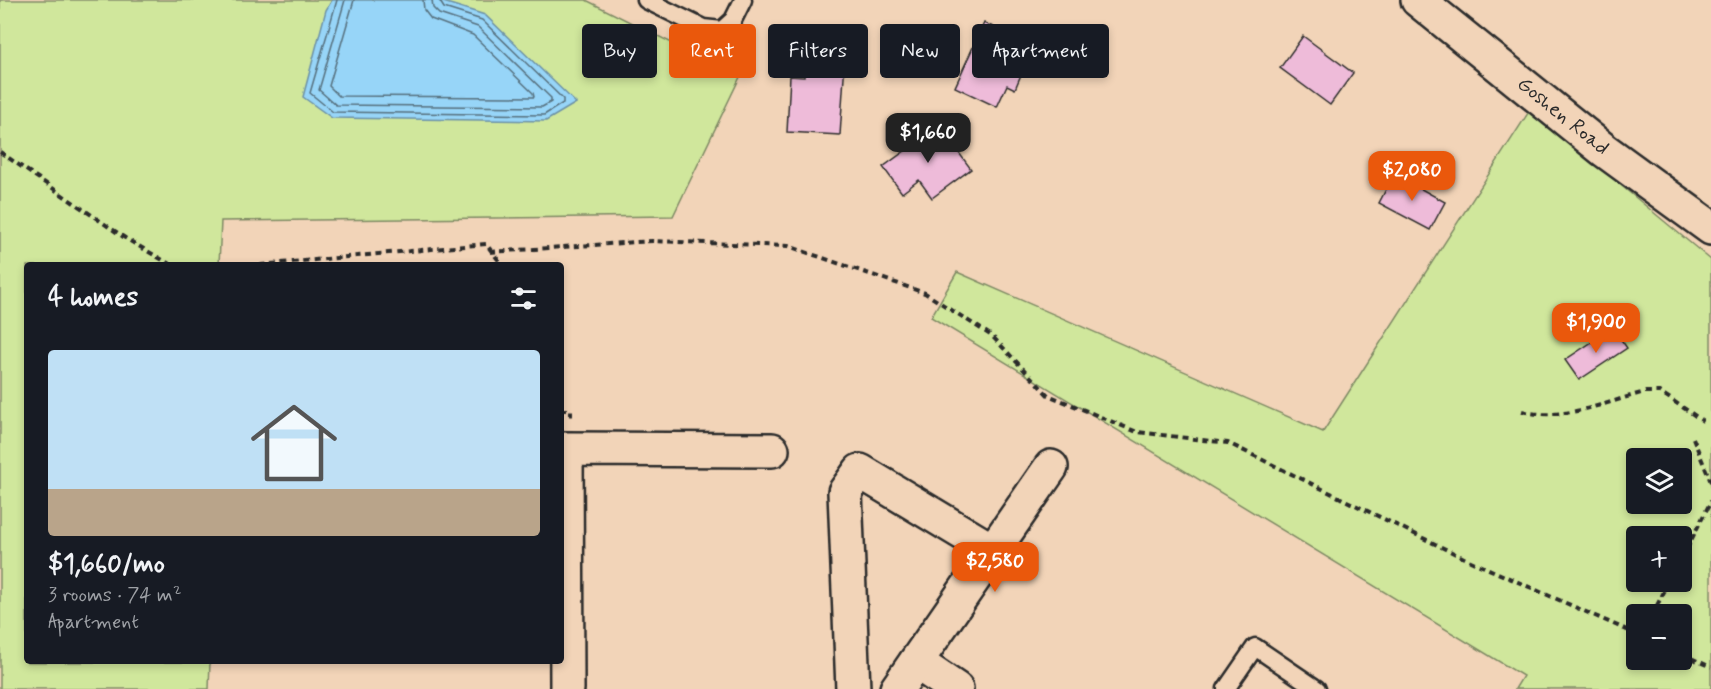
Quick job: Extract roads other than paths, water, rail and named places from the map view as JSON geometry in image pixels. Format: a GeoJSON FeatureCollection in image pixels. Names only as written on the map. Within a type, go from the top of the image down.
{"type":"FeatureCollection","features":[{"type":"Feature","properties":{"kind":"street","name":"Goshen Road"},"geometry":{"type":"LineString","coordinates":[[1419,0],[1604,150],[1711,228]]}},
{"type":"Feature","properties":{"kind":"street"},"geometry":{"type":"LineString","coordinates":[[567,689],[564,449],[772,450]]}},
{"type":"Feature","properties":{"kind":"street"},"geometry":{"type":"LineString","coordinates":[[897,689],[1051,467]]}},
{"type":"Feature","properties":{"kind":"street"},"geometry":{"type":"LineString","coordinates":[[853,689],[845,492],[860,471],[993,551]]}},
{"type":"Feature","properties":{"kind":"street"},"geometry":{"type":"LineString","coordinates":[[916,662],[956,689]]}},
{"type":"Feature","properties":{"kind":"lane"},"geometry":{"type":"LineString","coordinates":[[646,0],[703,28],[722,30],[734,20],[743,0]]}},
{"type":"Feature","properties":{"kind":"lane"},"geometry":{"type":"LineString","coordinates":[[1226,689],[1255,647],[1317,689]]}},
{"type":"Feature","properties":{"kind":"water"},"geometry":{"type":"Polygon","coordinates":[[[332,0],[437,0],[485,15],[576,103],[546,121],[332,118],[303,97],[326,10],[332,0]]]}}]}
